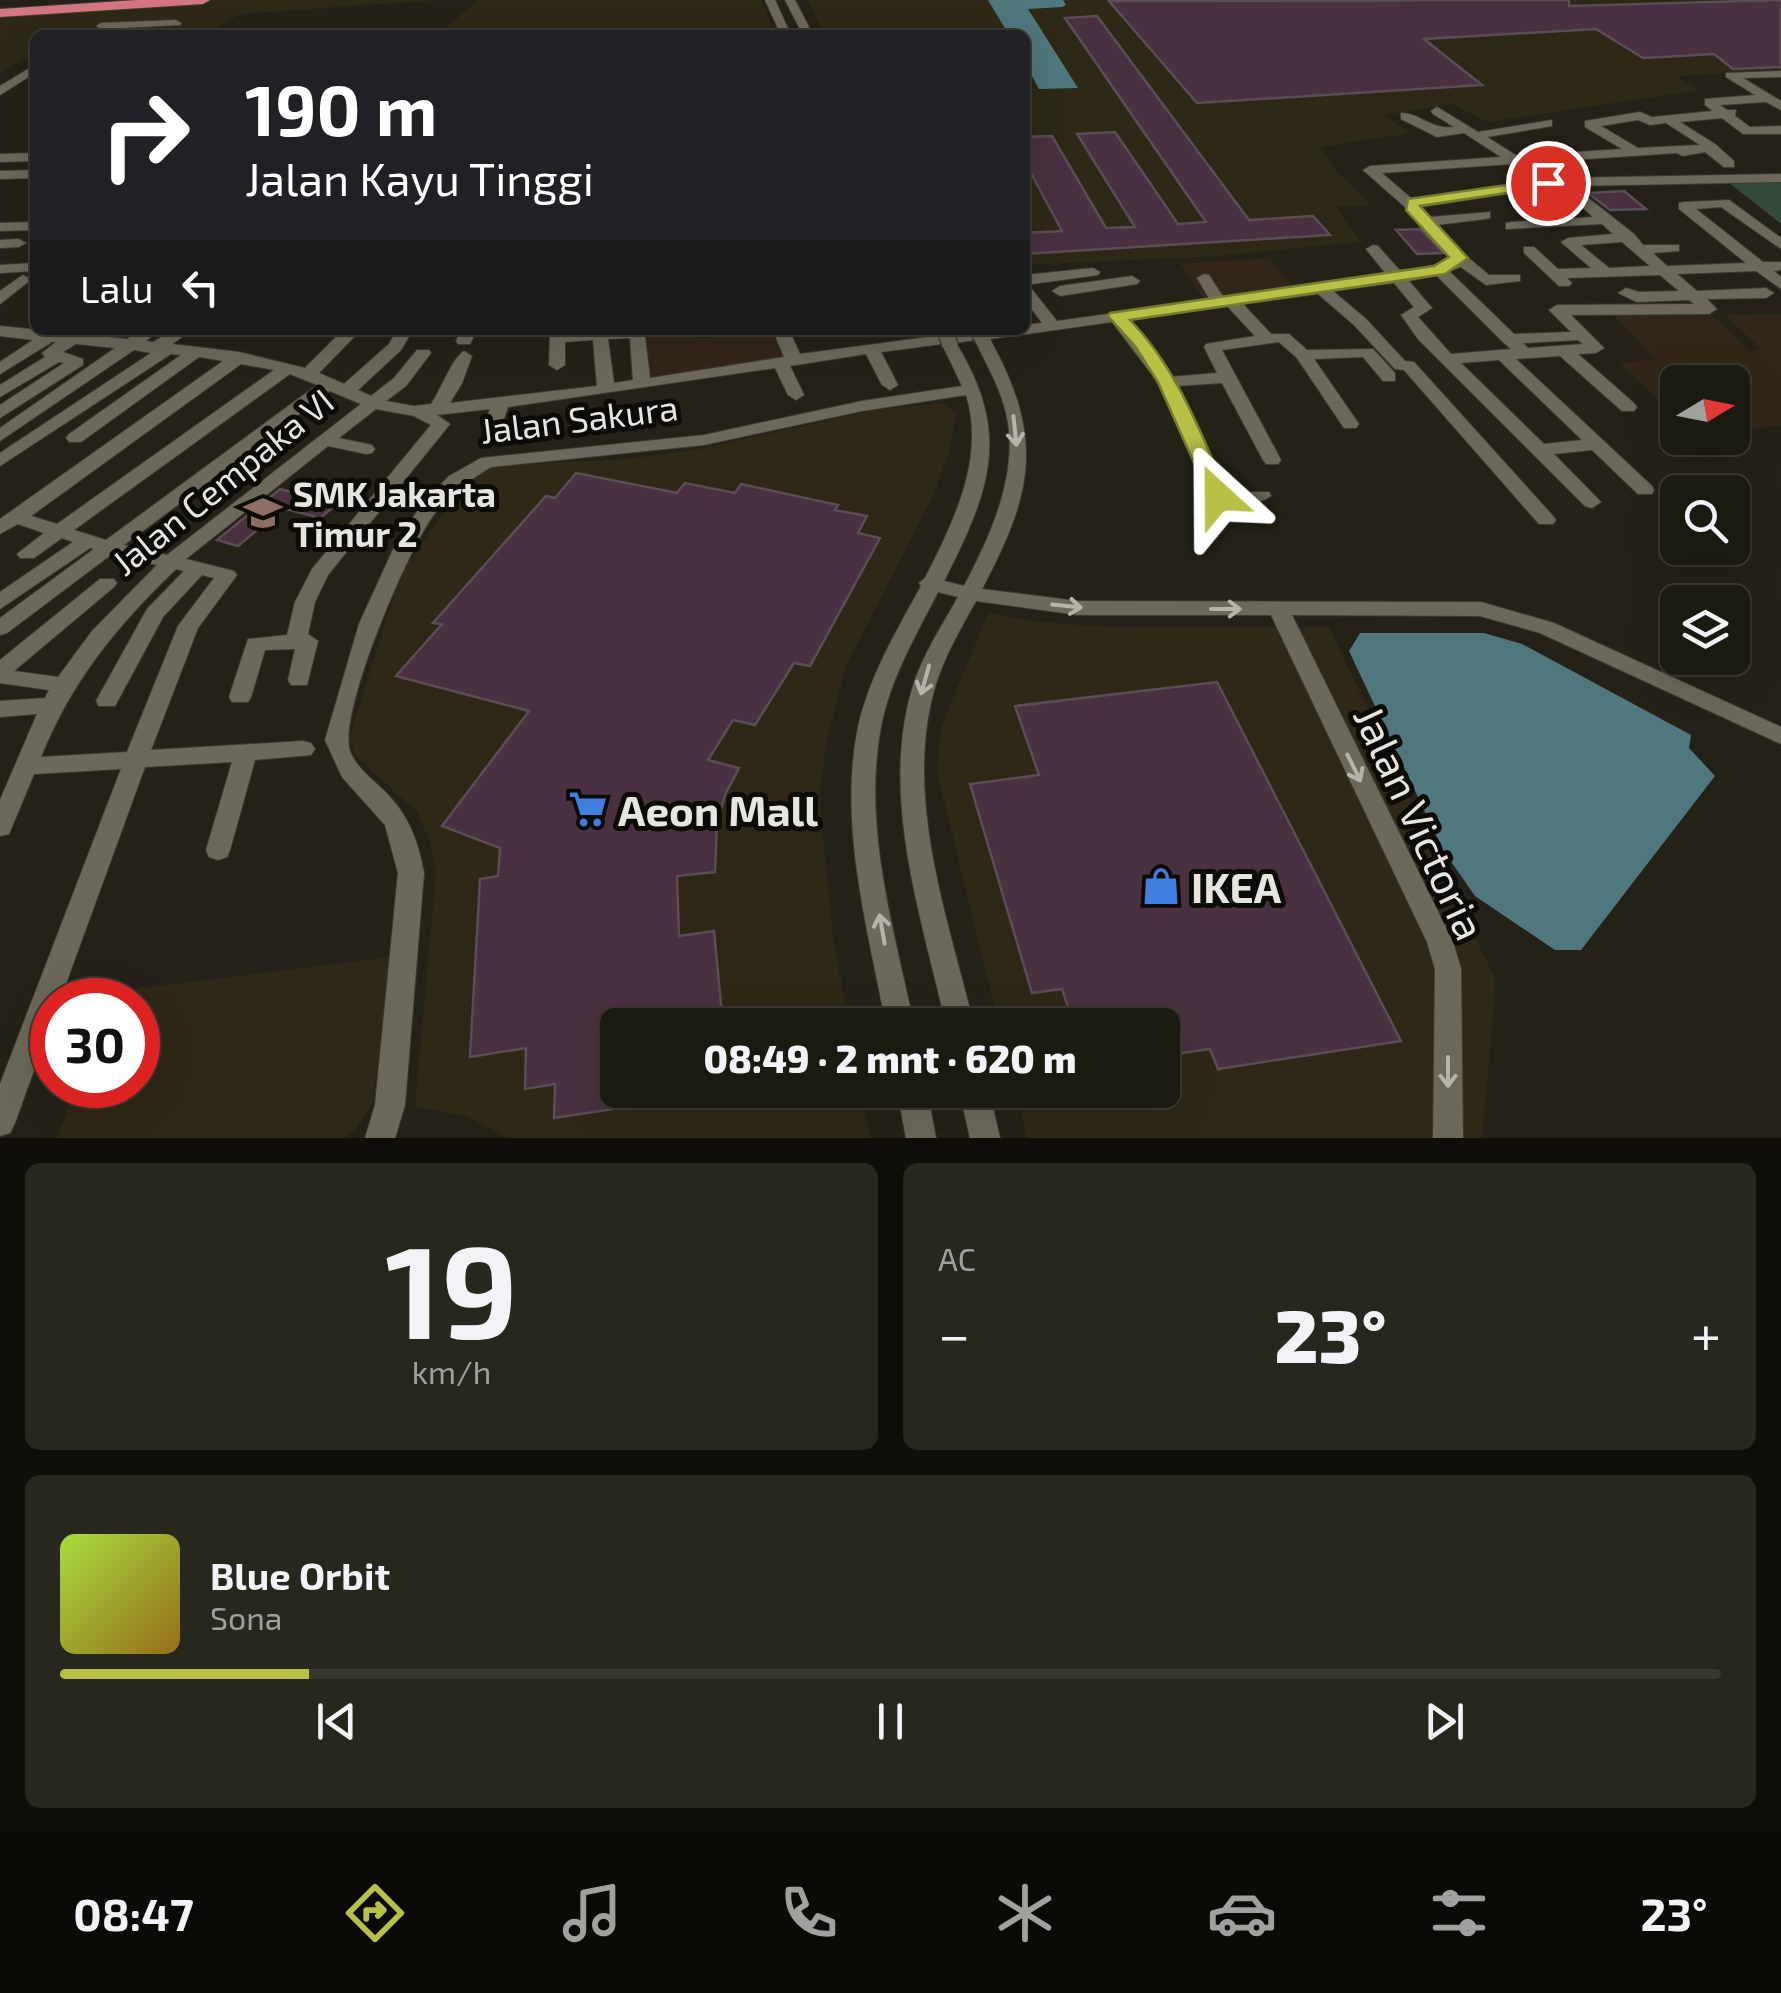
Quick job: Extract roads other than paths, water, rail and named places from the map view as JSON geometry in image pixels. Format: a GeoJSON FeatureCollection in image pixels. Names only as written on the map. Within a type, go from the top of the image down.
{"type":"FeatureCollection","features":[{"type":"Feature","properties":{"kind":"highway"},"geometry":{"type":"LineString","coordinates":[[1,6],[203,0]]}},
{"type":"Feature","properties":{"kind":"street"},"geometry":{"type":"LineString","coordinates":[[784,30],[771,3],[791,2],[805,30]]}},
{"type":"Feature","properties":{"kind":"street"},"geometry":{"type":"LineString","coordinates":[[99,30],[100,4]]}},
{"type":"Feature","properties":{"kind":"street"},"geometry":{"type":"LineString","coordinates":[[109,30],[176,23]]}},
{"type":"Feature","properties":{"kind":"street"},"geometry":{"type":"LineString","coordinates":[[0,91],[29,72]]}},
{"type":"Feature","properties":{"kind":"street"},"geometry":{"type":"LineString","coordinates":[[1781,74],[1730,75],[1781,106]]}},
{"type":"Feature","properties":{"kind":"street"},"geometry":{"type":"LineString","coordinates":[[1724,114],[1726,111],[1709,102],[1767,98]]}},
{"type":"Feature","properties":{"kind":"street"},"geometry":{"type":"LineString","coordinates":[[1700,204],[1638,153],[1582,125],[1630,117],[1669,119],[1768,110],[1750,99]]}},
{"type":"Feature","properties":{"kind":"street"},"geometry":{"type":"LineString","coordinates":[[1642,104],[1714,146],[1729,164]]}},
{"type":"Feature","properties":{"kind":"street"},"geometry":{"type":"LineString","coordinates":[[1437,110],[1606,220],[1709,309],[1556,310],[1595,349],[1524,354],[1507,347]]}},
{"type":"Feature","properties":{"kind":"street"},"geometry":{"type":"LineString","coordinates":[[1724,114],[1748,131],[1781,130]]}},
{"type":"Feature","properties":{"kind":"street"},"geometry":{"type":"LineString","coordinates":[[1405,116],[1437,134],[1548,123]]}},
{"type":"Feature","properties":{"kind":"street"},"geometry":{"type":"LineString","coordinates":[[1630,117],[1719,179]]}},
{"type":"Feature","properties":{"kind":"street"},"geometry":{"type":"LineString","coordinates":[[1515,278],[1486,280],[1370,170],[1714,146]]}},
{"type":"Feature","properties":{"kind":"street"},"geometry":{"type":"LineString","coordinates":[[1570,158],[1599,181]]}},
{"type":"Feature","properties":{"kind":"street"},"geometry":{"type":"LineString","coordinates":[[2,167],[30,161]]}},
{"type":"Feature","properties":{"kind":"street"},"geometry":{"type":"LineString","coordinates":[[2,167],[30,173]]}},
{"type":"Feature","properties":{"kind":"street"},"geometry":{"type":"LineString","coordinates":[[1411,205],[1554,183],[1781,178]]}},
{"type":"Feature","properties":{"kind":"street"},"geometry":{"type":"LineString","coordinates":[[1426,222],[1481,215],[1458,196]]}},
{"type":"Feature","properties":{"kind":"street"},"geometry":{"type":"LineString","coordinates":[[1781,244],[1724,204],[1684,206],[1781,284]]}},
{"type":"Feature","properties":{"kind":"street"},"geometry":{"type":"LineString","coordinates":[[18,235],[30,216]]}},
{"type":"Feature","properties":{"kind":"street"},"geometry":{"type":"LineString","coordinates":[[1511,226],[1606,220]]}},
{"type":"Feature","properties":{"kind":"street"},"geometry":{"type":"LineString","coordinates":[[0,228],[18,235]]}},
{"type":"Feature","properties":{"kind":"street"},"geometry":{"type":"LineString","coordinates":[[0,244],[30,229]]}},
{"type":"Feature","properties":{"kind":"street"},"geometry":{"type":"LineString","coordinates":[[1604,271],[1568,242],[1629,237]]}},
{"type":"Feature","properties":{"kind":"street"},"geometry":{"type":"LineString","coordinates":[[1643,249],[1674,248]]}},
{"type":"Feature","properties":{"kind":"street"},"geometry":{"type":"LineString","coordinates":[[1373,249],[1425,310],[1410,316],[1447,360],[1592,502]]}},
{"type":"Feature","properties":{"kind":"street"},"geometry":{"type":"LineString","coordinates":[[1529,250],[1566,286]]}},
{"type":"Feature","properties":{"kind":"street"},"geometry":{"type":"LineString","coordinates":[[1030,329],[1439,270],[1459,258]]}},
{"type":"Feature","properties":{"kind":"street"},"geometry":{"type":"LineString","coordinates":[[1554,274],[1781,266]]}},
{"type":"Feature","properties":{"kind":"street"},"geometry":{"type":"LineString","coordinates":[[1439,270],[1596,444],[1646,490]]}},
{"type":"Feature","properties":{"kind":"street"},"geometry":{"type":"LineString","coordinates":[[1,272],[30,275]]}},
{"type":"Feature","properties":{"kind":"street"},"geometry":{"type":"LineString","coordinates":[[1030,279],[1092,272]]}},
{"type":"Feature","properties":{"kind":"street"},"geometry":{"type":"LineString","coordinates":[[0,299],[30,276]]}},
{"type":"Feature","properties":{"kind":"street"},"geometry":{"type":"LineString","coordinates":[[1049,277],[1084,322]]}},
{"type":"Feature","properties":{"kind":"street"},"geometry":{"type":"LineString","coordinates":[[1204,278],[1267,339]]}},
{"type":"Feature","properties":{"kind":"street"},"geometry":{"type":"LineString","coordinates":[[1060,291],[1132,281]]}},
{"type":"Feature","properties":{"kind":"street"},"geometry":{"type":"LineString","coordinates":[[1319,288],[1360,322],[1395,369],[1546,520]]}},
{"type":"Feature","properties":{"kind":"street"},"geometry":{"type":"LineString","coordinates":[[1626,293],[1766,293]]}},
{"type":"Feature","properties":{"kind":"street"},"geometry":{"type":"LineString","coordinates":[[1030,296],[1054,326]]}},
{"type":"Feature","properties":{"kind":"street"},"geometry":{"type":"LineString","coordinates":[[1116,316],[1142,343],[1168,382],[1218,496],[1225,500],[1262,496]]}},
{"type":"Feature","properties":{"kind":"street"},"geometry":{"type":"LineString","coordinates":[[8,332],[133,346],[156,343],[194,354],[239,357],[288,368],[441,424],[319,572],[305,602],[296,640]]}},
{"type":"Feature","properties":{"kind":"street"},"geometry":{"type":"LineString","coordinates":[[0,413],[77,362],[50,353],[79,335]]}},
{"type":"Feature","properties":{"kind":"street"},"geometry":{"type":"LineString","coordinates":[[308,375],[347,335]]}},
{"type":"Feature","properties":{"kind":"street"},"geometry":{"type":"LineString","coordinates":[[0,628],[395,347],[402,335]]}},
{"type":"Feature","properties":{"kind":"street"},"geometry":{"type":"LineString","coordinates":[[557,365],[558,335]]}},
{"type":"Feature","properties":{"kind":"street"},"geometry":{"type":"LineString","coordinates":[[600,335],[606,388]]}},
{"type":"Feature","properties":{"kind":"street"},"geometry":{"type":"LineString","coordinates":[[637,335],[642,384]]}},
{"type":"Feature","properties":{"kind":"street"},"geometry":{"type":"LineString","coordinates":[[783,335],[796,395]]}},
{"type":"Feature","properties":{"kind":"street"},"geometry":{"type":"LineString","coordinates":[[956,1008],[924,862],[915,793],[915,726],[925,673],[970,594],[1018,474],[1017,423],[1004,383],[980,335]]}},
{"type":"Feature","properties":{"kind":"street"},"geometry":{"type":"LineString","coordinates":[[414,411],[501,404],[527,410],[606,388],[871,348],[892,338],[915,336]]}},
{"type":"Feature","properties":{"kind":"street"},"geometry":{"type":"LineString","coordinates":[[1303,356],[1368,352],[1395,369],[1584,336]]}},
{"type":"Feature","properties":{"kind":"street"},"geometry":{"type":"LineString","coordinates":[[897,1008],[871,868],[865,800],[870,726],[889,668],[968,510],[978,470],[981,423],[973,389],[948,337]]}},
{"type":"Feature","properties":{"kind":"street"},"geometry":{"type":"LineString","coordinates":[[1272,460],[1212,348],[1286,337],[1350,424]]}},
{"type":"Feature","properties":{"kind":"street"},"geometry":{"type":"LineString","coordinates":[[0,368],[48,338]]}},
{"type":"Feature","properties":{"kind":"street"},"geometry":{"type":"LineString","coordinates":[[436,410],[454,383],[466,342]]}},
{"type":"Feature","properties":{"kind":"street"},"geometry":{"type":"LineString","coordinates":[[0,460],[156,343]]}},
{"type":"Feature","properties":{"kind":"street"},"geometry":{"type":"LineString","coordinates":[[0,436],[133,346]]}},
{"type":"Feature","properties":{"kind":"street"},"geometry":{"type":"LineString","coordinates":[[871,348],[890,384]]}},
{"type":"Feature","properties":{"kind":"street"},"geometry":{"type":"LineString","coordinates":[[1563,350],[1628,407]]}},
{"type":"Feature","properties":{"kind":"street","name":"Jalan Cempaka VI"},"geometry":{"type":"LineString","coordinates":[[0,827],[58,695],[114,617],[171,561],[400,382],[423,353]]}},
{"type":"Feature","properties":{"kind":"street"},"geometry":{"type":"LineString","coordinates":[[75,438],[194,354]]}},
{"type":"Feature","properties":{"kind":"street"},"geometry":{"type":"LineString","coordinates":[[0,392],[57,356]]}},
{"type":"Feature","properties":{"kind":"street"},"geometry":{"type":"LineString","coordinates":[[8,522],[239,357]]}},
{"type":"Feature","properties":{"kind":"street"},"geometry":{"type":"LineString","coordinates":[[27,554],[288,368]]}},
{"type":"Feature","properties":{"kind":"street"},"geometry":{"type":"LineString","coordinates":[[1168,382],[1228,377]]}},
{"type":"Feature","properties":{"kind":"street","name":"Jalan Sakura"},"geometry":{"type":"LineString","coordinates":[[393,1138],[390,1106],[411,899],[408,854],[388,810],[338,756],[336,740],[374,602],[400,554],[438,498],[455,479],[487,462],[704,440],[862,406],[973,389]]}},
{"type":"Feature","properties":{"kind":"street"},"geometry":{"type":"LineString","coordinates":[[491,432],[501,404]]}},
{"type":"Feature","properties":{"kind":"street"},"geometry":{"type":"LineString","coordinates":[[325,440],[366,449]]}},
{"type":"Feature","properties":{"kind":"street"},"geometry":{"type":"LineString","coordinates":[[1540,450],[1596,444]]}},
{"type":"Feature","properties":{"kind":"street"},"geometry":{"type":"LineString","coordinates":[[0,1123],[7,1086],[182,637],[227,576],[110,548],[60,530],[8,522]]}},
{"type":"Feature","properties":{"kind":"street"},"geometry":{"type":"LineString","coordinates":[[0,602],[88,540]]}},
{"type":"Feature","properties":{"kind":"street"},"geometry":{"type":"LineString","coordinates":[[106,701],[154,614],[199,567]]}},
{"type":"Feature","properties":{"kind":"street"},"geometry":{"type":"LineString","coordinates":[[58,695],[0,674],[107,583]]}},
{"type":"Feature","properties":{"kind":"street"},"geometry":{"type":"LineString","coordinates":[[929,584],[970,594],[1078,608],[1500,612],[1547,628],[1781,736]]}},
{"type":"Feature","properties":{"kind":"street","name":"Jalan Victoria"},"geometry":{"type":"LineString","coordinates":[[1279,608],[1440,942],[1448,968],[1448,1138]]}},
{"type":"Feature","properties":{"kind":"street"},"geometry":{"type":"LineString","coordinates":[[240,697],[254,645],[296,640],[308,643],[299,680]]}},
{"type":"Feature","properties":{"kind":"street"},"geometry":{"type":"LineString","coordinates":[[0,709],[58,695]]}},
{"type":"Feature","properties":{"kind":"street"},"geometry":{"type":"LineString","coordinates":[[28,766],[303,750]]}},
{"type":"Feature","properties":{"kind":"street"},"geometry":{"type":"LineString","coordinates":[[218,850],[246,756]]}},
{"type":"Feature","properties":{"kind":"street","name":"Jalan Sakura"},"geometry":{"type":"LineString","coordinates":[[380,1138],[390,1106]]}},
{"type":"Feature","properties":{"kind":"street"},"geometry":{"type":"LineString","coordinates":[[915,1108],[921,1138]]}},
{"type":"Feature","properties":{"kind":"street"},"geometry":{"type":"LineString","coordinates":[[978,1108],[984,1138]]}},
{"type":"Feature","properties":{"kind":"water"},"geometry":{"type":"Polygon","coordinates":[[[988,0],[1063,0],[1066,5],[1062,7],[1028,9],[1078,88],[1039,89],[1030,72],[1030,30],[1006,30],[988,0]]]}},
{"type":"Feature","properties":{"kind":"water"},"geometry":{"type":"Polygon","coordinates":[[[1360,633],[1484,633],[1522,644],[1691,735],[1689,748],[1715,776],[1581,950],[1555,950],[1475,896],[1443,850],[1349,651],[1360,633]]]}},
{"type":"Feature","properties":{"kind":"place","name":"SMK Jakarta Timur 2"},"geometry":{"type":"Point","coordinates":[263,513]}},
{"type":"Feature","properties":{"kind":"place","name":"Aeon Mall"},"geometry":{"type":"Point","coordinates":[588,809]}},
{"type":"Feature","properties":{"kind":"place","name":"IKEA"},"geometry":{"type":"Point","coordinates":[1161,886]}}]}
